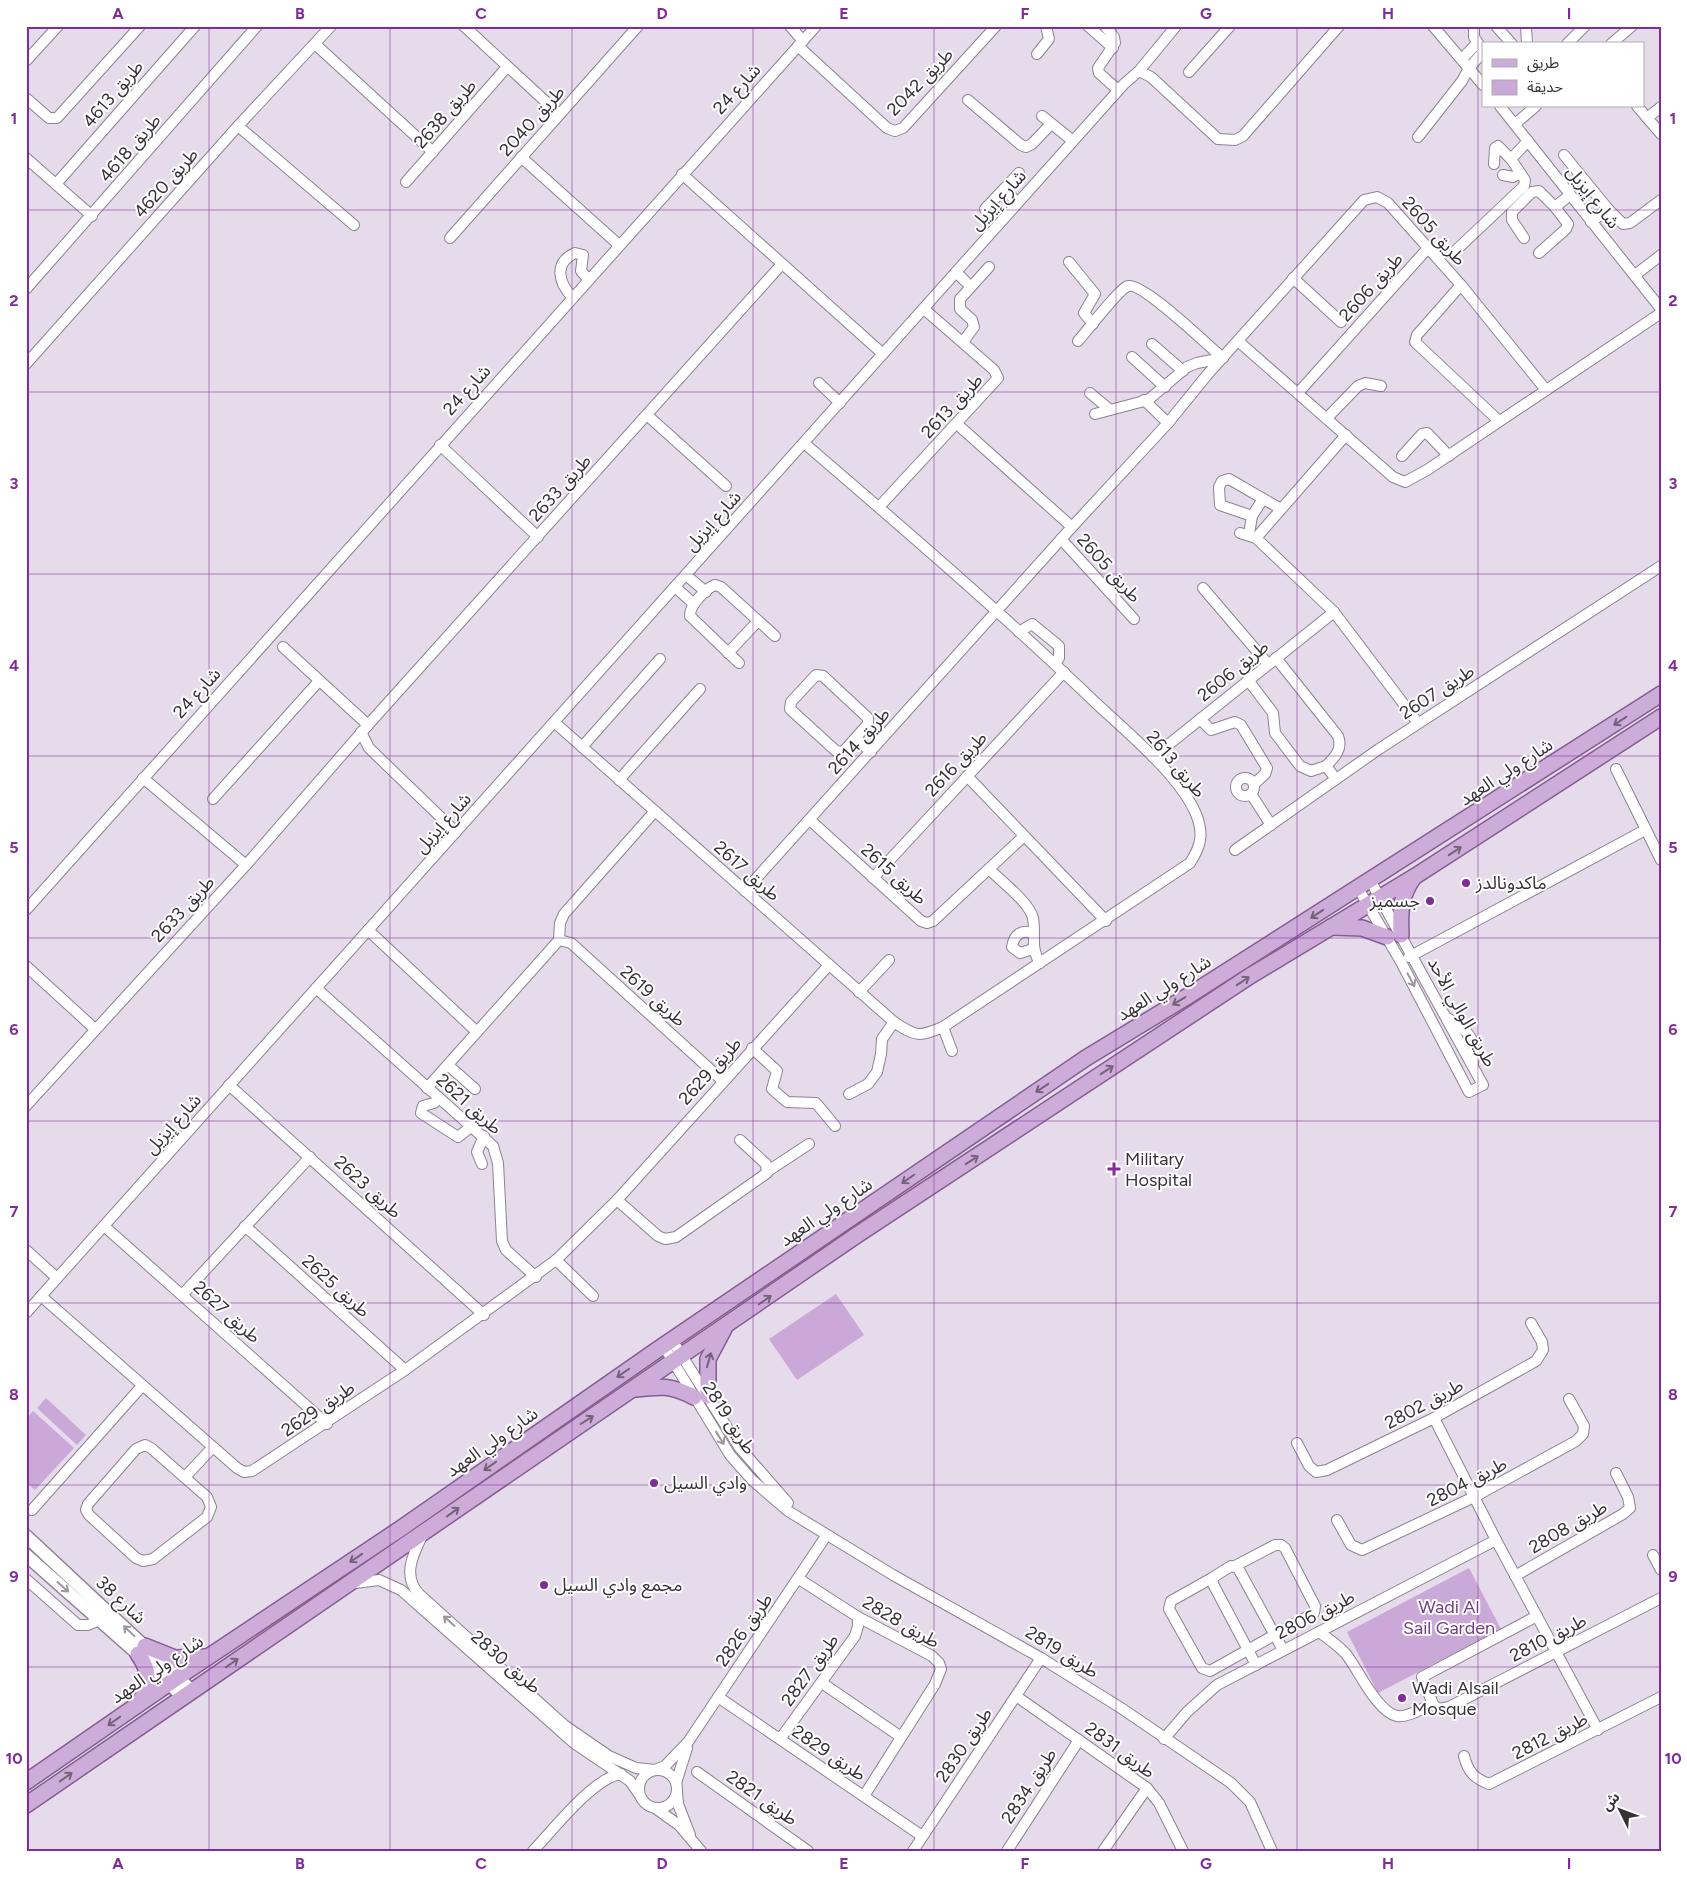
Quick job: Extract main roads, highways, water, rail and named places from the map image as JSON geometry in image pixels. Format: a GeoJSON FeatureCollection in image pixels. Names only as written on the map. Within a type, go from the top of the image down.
{"type":"FeatureCollection","features":[{"type":"Feature","properties":{"kind":"main road","name":"شارع ولي العهد"},"geometry":{"type":"LineString","coordinates":[[26,1782],[173,1680],[673,1350],[773,1272],[1086,1058],[1188,996],[1370,891],[1476,820],[1496,801],[1661,694]]}},
{"type":"Feature","properties":{"kind":"main road","name":"شارع ولي العهد"},"geometry":{"type":"LineString","coordinates":[[26,1805],[423,1534],[580,1424],[634,1390],[673,1350],[725,1328],[865,1230],[1250,976],[1329,928],[1370,891],[1414,877],[1661,717]]}},
{"type":"Feature","properties":{"kind":"main road"},"geometry":{"type":"LineString","coordinates":[[1329,928],[1362,928],[1394,936],[1405,891],[1414,877]]}},
{"type":"Feature","properties":{"kind":"main road"},"geometry":{"type":"LineString","coordinates":[[634,1390],[664,1386],[674,1387],[701,1396],[708,1359],[725,1328]]}},
{"type":"Feature","properties":{"kind":"main road"},"geometry":{"type":"LineString","coordinates":[[136,1705],[144,1694],[148,1680],[142,1650],[175,1658],[190,1659],[209,1656]]}},
{"type":"Feature","properties":{"kind":"place","name":"ماكدونالدز"},"geometry":{"type":"Point","coordinates":[1466,883]}},
{"type":"Feature","properties":{"kind":"place","name":"جسميز"},"geometry":{"type":"Point","coordinates":[1430,901]}},
{"type":"Feature","properties":{"kind":"place","name":"Military Hospital"},"geometry":{"type":"Point","coordinates":[1114,1169]}},
{"type":"Feature","properties":{"kind":"place","name":"وادي السيل"},"geometry":{"type":"Point","coordinates":[654,1483]}},
{"type":"Feature","properties":{"kind":"place","name":"مجمع وادي السيل"},"geometry":{"type":"Point","coordinates":[544,1585]}},
{"type":"Feature","properties":{"kind":"place","name":"Wadi Alsail Mosque"},"geometry":{"type":"Point","coordinates":[1402,1698]}},
{"type":"Feature","properties":{"kind":"park label","name":"Wadi Al Sail Garden"},"geometry":{"type":"Point","coordinates":[1449,1617]}}]}
